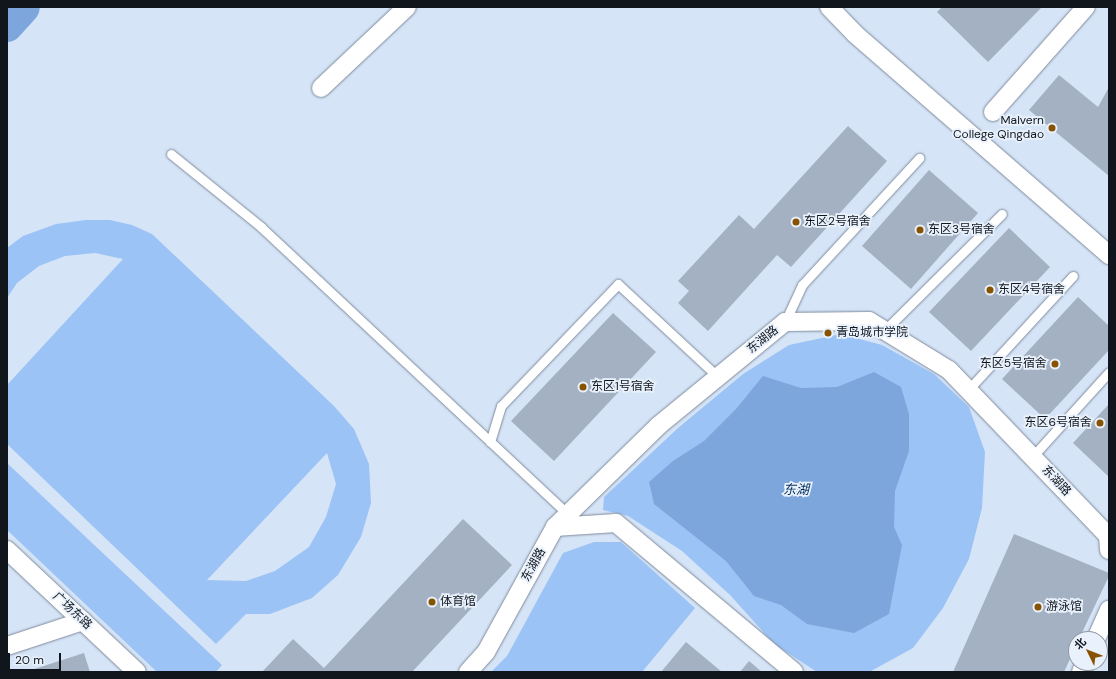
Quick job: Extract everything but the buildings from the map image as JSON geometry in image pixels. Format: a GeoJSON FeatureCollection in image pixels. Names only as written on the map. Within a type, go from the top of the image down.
{"type":"FeatureCollection","features":[{"type":"Feature","properties":{"kind":"street"},"geometry":{"type":"LineString","coordinates":[[321,88],[407,7]]}},
{"type":"Feature","properties":{"kind":"street"},"geometry":{"type":"LineString","coordinates":[[829,7],[855,34],[1109,255]]}},
{"type":"Feature","properties":{"kind":"street"},"geometry":{"type":"LineString","coordinates":[[994,112],[1086,7]]}},
{"type":"Feature","properties":{"kind":"street","name":"东湖路"},"geometry":{"type":"LineString","coordinates":[[468,672],[486,652],[555,527],[658,426],[785,322],[869,321],[949,370],[1108,536],[1109,550]]}},
{"type":"Feature","properties":{"kind":"street"},"geometry":{"type":"LineString","coordinates":[[555,527],[616,523],[794,672]]}},
{"type":"Feature","properties":{"kind":"street","name":"广场东路"},"geometry":{"type":"LineString","coordinates":[[7,550],[138,672]]}},
{"type":"Feature","properties":{"kind":"street"},"geometry":{"type":"LineString","coordinates":[[1100,631],[1109,610]]}},
{"type":"Feature","properties":{"kind":"street"},"geometry":{"type":"LineString","coordinates":[[7,646],[83,621]]}},
{"type":"Feature","properties":{"kind":"lane"},"geometry":{"type":"LineString","coordinates":[[171,154],[261,227],[568,514]]}},
{"type":"Feature","properties":{"kind":"lane"},"geometry":{"type":"LineString","coordinates":[[785,322],[802,285],[919,158]]}},
{"type":"Feature","properties":{"kind":"lane"},"geometry":{"type":"LineString","coordinates":[[884,331],[1002,214]]}},
{"type":"Feature","properties":{"kind":"lane"},"geometry":{"type":"LineString","coordinates":[[968,390],[1073,276]]}},
{"type":"Feature","properties":{"kind":"lane"},"geometry":{"type":"LineString","coordinates":[[490,442],[501,406],[618,284],[718,377]]}},
{"type":"Feature","properties":{"kind":"lane"},"geometry":{"type":"LineString","coordinates":[[1033,456],[1109,372]]}},
{"type":"Feature","properties":{"kind":"shaded area"},"geometry":{"type":"Polygon","coordinates":[[[86,220],[110,220],[132,225],[152,234],[334,406],[354,429],[369,464],[371,503],[361,537],[338,575],[312,598],[270,614],[246,614],[216,644],[7,444],[7,385],[123,259],[95,253],[65,256],[39,266],[17,283],[7,298],[7,248],[23,236],[56,224],[86,220]],[[327,453],[207,580],[246,581],[275,571],[309,547],[326,517],[336,484],[327,453]]]}},
{"type":"Feature","properties":{"kind":"shaded area"},"geometry":{"type":"Polygon","coordinates":[[[841,334],[882,345],[934,374],[969,407],[985,452],[982,508],[969,559],[943,608],[913,648],[871,671],[817,672],[774,644],[730,595],[682,551],[628,516],[603,510],[604,497],[678,428],[743,374],[789,345],[841,334]]]}},
{"type":"Feature","properties":{"kind":"shaded area"},"geometry":{"type":"Polygon","coordinates":[[[7,463],[222,665],[216,672],[157,672],[7,530],[7,463]]]}},
{"type":"Feature","properties":{"kind":"shaded area"},"geometry":{"type":"Polygon","coordinates":[[[594,542],[621,542],[695,608],[642,672],[491,672],[507,656],[563,553],[594,542]]]}},
{"type":"Feature","properties":{"kind":"water","name":"东湖"},"geometry":{"type":"Polygon","coordinates":[[[874,372],[901,387],[909,414],[909,451],[895,491],[894,527],[902,545],[889,614],[854,633],[807,624],[781,605],[754,596],[726,561],[654,504],[649,482],[673,461],[704,441],[736,409],[763,376],[801,388],[837,387],[874,372]]]}},
{"type":"Feature","properties":{"kind":"waterway"},"geometry":{"type":"LineString","coordinates":[[7,26],[24,7]]}},
{"type":"Feature","properties":{"kind":"place","name":"Malvern College Qingdao"},"geometry":{"type":"Point","coordinates":[1052,128]}},
{"type":"Feature","properties":{"kind":"place","name":"东区2号宿舍"},"geometry":{"type":"Point","coordinates":[796,222]}},
{"type":"Feature","properties":{"kind":"place","name":"东区3号宿舍"},"geometry":{"type":"Point","coordinates":[920,230]}},
{"type":"Feature","properties":{"kind":"place","name":"东区4号宿舍"},"geometry":{"type":"Point","coordinates":[990,290]}},
{"type":"Feature","properties":{"kind":"place","name":"青岛城市学院"},"geometry":{"type":"Point","coordinates":[828,333]}},
{"type":"Feature","properties":{"kind":"place","name":"东区5号宿舍"},"geometry":{"type":"Point","coordinates":[1055,364]}},
{"type":"Feature","properties":{"kind":"place","name":"东区1号宿舍"},"geometry":{"type":"Point","coordinates":[583,387]}},
{"type":"Feature","properties":{"kind":"place","name":"东区6号宿舍"},"geometry":{"type":"Point","coordinates":[1100,423]}},
{"type":"Feature","properties":{"kind":"place","name":"体育馆"},"geometry":{"type":"Point","coordinates":[432,602]}},
{"type":"Feature","properties":{"kind":"place","name":"游泳馆"},"geometry":{"type":"Point","coordinates":[1038,607]}}]}
